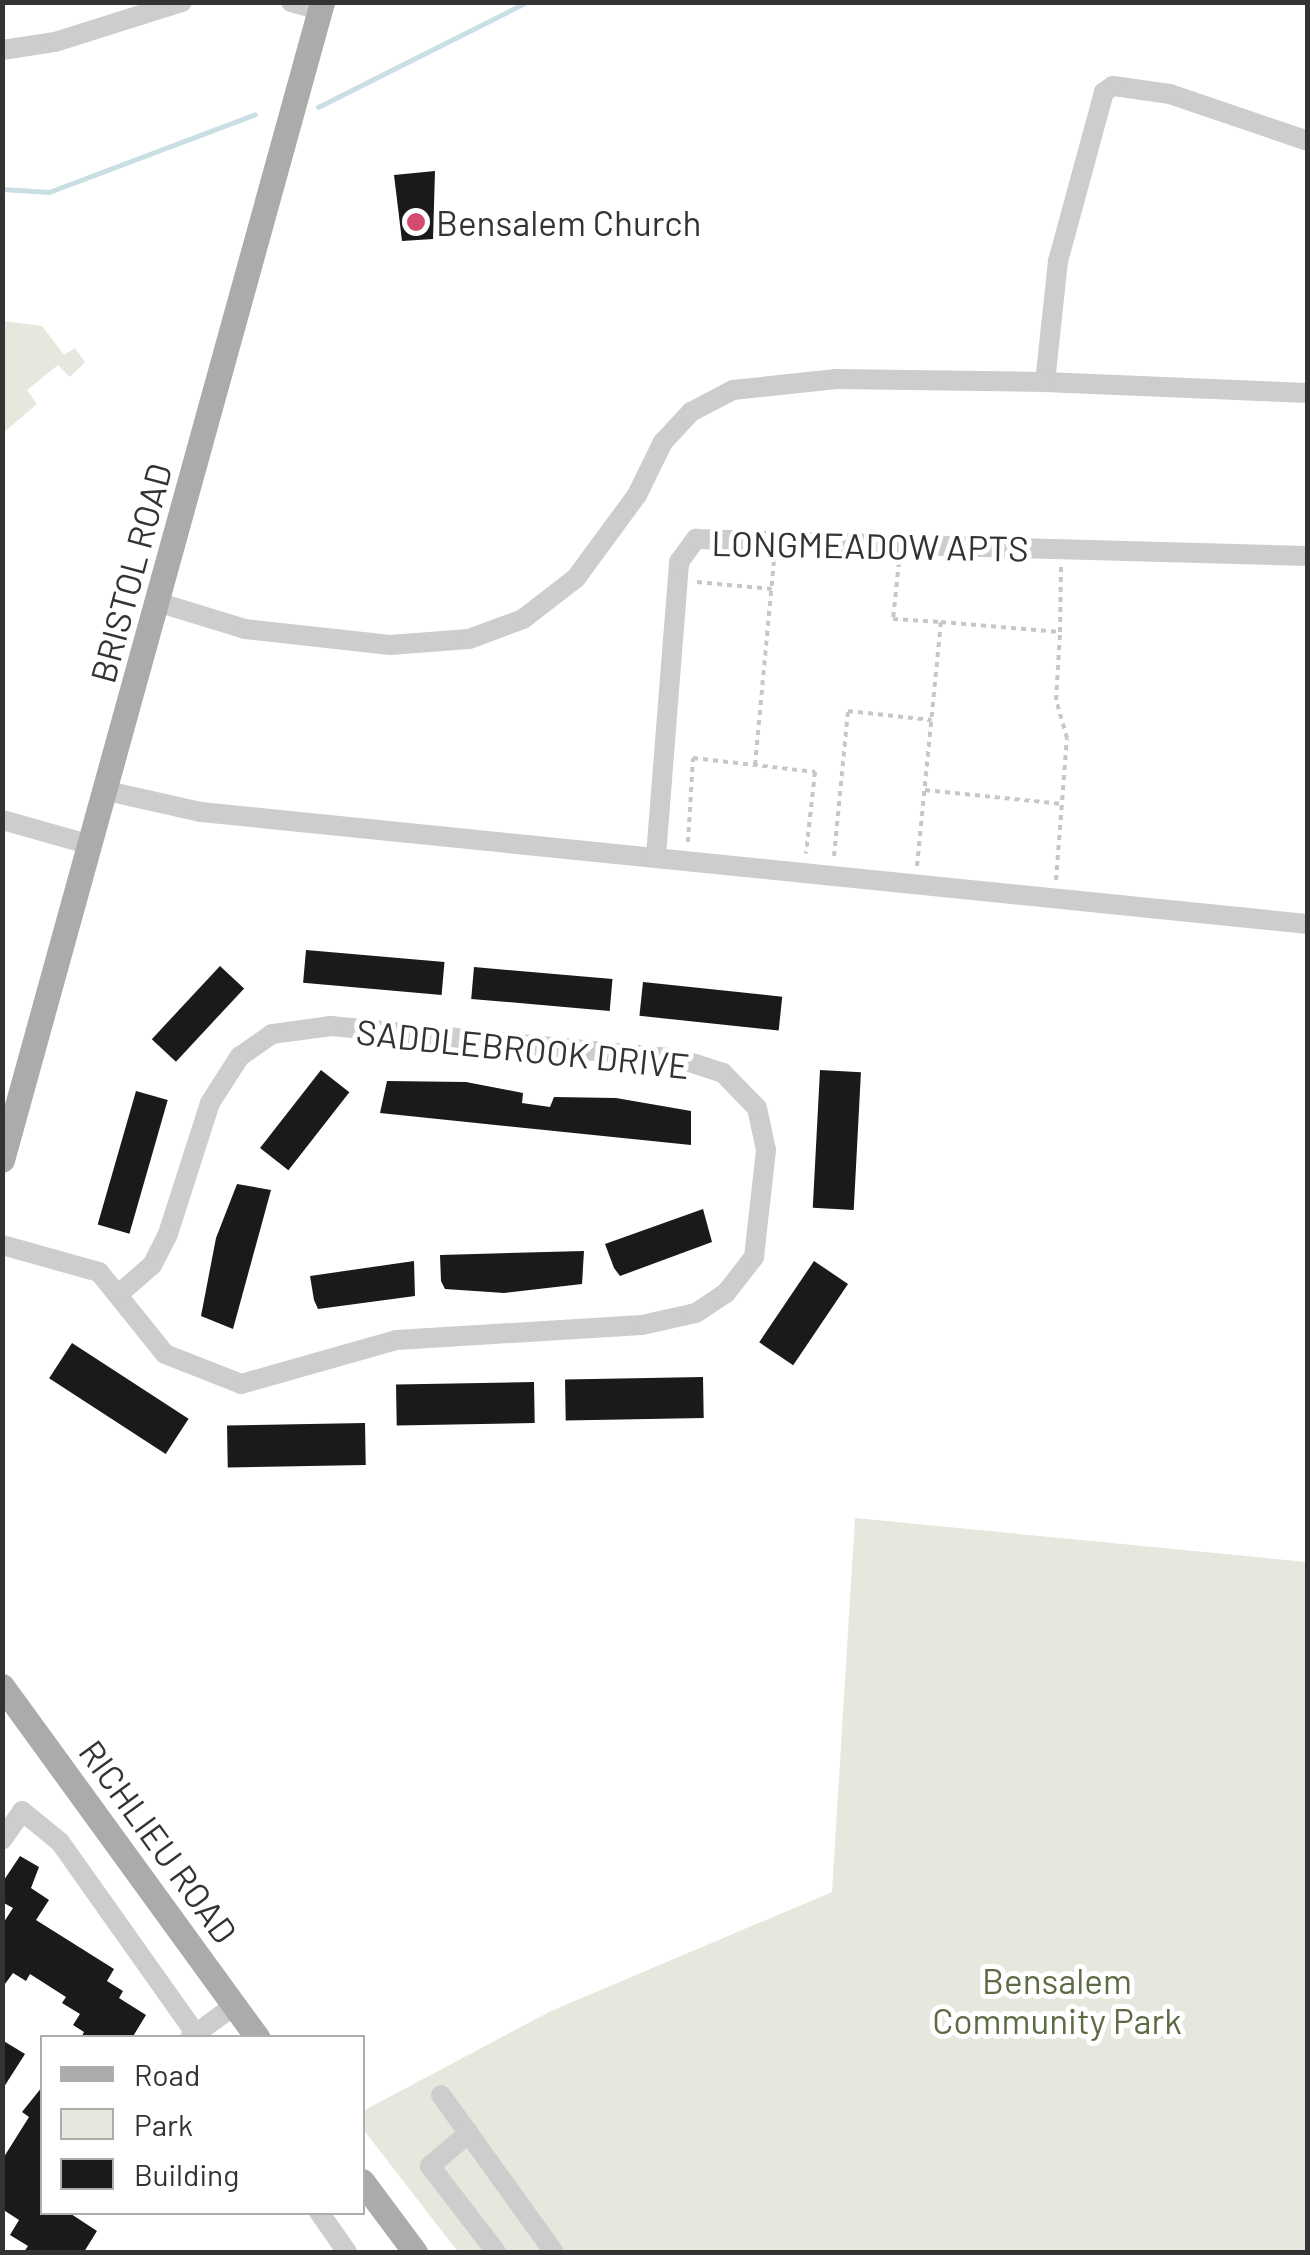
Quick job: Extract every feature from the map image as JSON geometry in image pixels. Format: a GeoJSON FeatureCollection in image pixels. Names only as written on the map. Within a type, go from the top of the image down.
{"type":"FeatureCollection","features":[{"type":"Feature","properties":{"kind":"main road","name":"BRISTOL ROAD"},"geometry":{"type":"LineString","coordinates":[[2,1160],[160,603],[321,6]]}},
{"type":"Feature","properties":{"kind":"main road","name":"RICHLIEU ROAD"},"geometry":{"type":"LineString","coordinates":[[8,1703],[256,2035]]}},
{"type":"Feature","properties":{"kind":"main road"},"geometry":{"type":"LineString","coordinates":[[365,2185],[414,2252]]}},
{"type":"Feature","properties":{"kind":"street"},"geometry":{"type":"LineString","coordinates":[[2,50],[55,42],[182,2]]}},
{"type":"Feature","properties":{"kind":"street"},"geometry":{"type":"LineString","coordinates":[[291,2],[321,6]]}},
{"type":"Feature","properties":{"kind":"street"},"geometry":{"type":"LineString","coordinates":[[1044,382],[1058,261],[1104,92],[1112,86],[1170,94],[1308,140]]}},
{"type":"Feature","properties":{"kind":"street"},"geometry":{"type":"LineString","coordinates":[[160,603],[245,629],[390,645],[469,639],[523,619],[576,578],[637,495],[663,442],[690,412],[732,390],[836,379],[1044,382],[1308,393]]}},
{"type":"Feature","properties":{"kind":"street","name":"LONGMEADOW APTS"},"geometry":{"type":"LineString","coordinates":[[656,856],[679,562],[696,540],[776,538],[1308,556]]}},
{"type":"Feature","properties":{"kind":"street"},"geometry":{"type":"LineString","coordinates":[[107,791],[201,812],[916,880],[1308,924]]}},
{"type":"Feature","properties":{"kind":"street"},"geometry":{"type":"LineString","coordinates":[[2,820],[91,846]]}},
{"type":"Feature","properties":{"kind":"street","name":"SADDLEBROOK DRIVE"},"geometry":{"type":"LineString","coordinates":[[2,1246],[99,1272],[165,1354],[241,1384],[396,1340],[685,1317],[726,1293],[754,1257],[766,1150],[757,1108],[722,1073],[680,1059],[331,1026],[272,1034],[240,1056],[210,1103],[168,1234],[152,1265],[120,1294]]}},
{"type":"Feature","properties":{"kind":"street"},"geometry":{"type":"LineString","coordinates":[[2,1840],[22,1811],[60,1842],[195,2035],[234,2005]]}},
{"type":"Feature","properties":{"kind":"street"},"geometry":{"type":"LineString","coordinates":[[441,2095],[554,2252]]}},
{"type":"Feature","properties":{"kind":"street"},"geometry":{"type":"LineString","coordinates":[[469,2133],[430,2166],[496,2252]]}},
{"type":"Feature","properties":{"kind":"street"},"geometry":{"type":"LineString","coordinates":[[321,2215],[346,2252]]}},
{"type":"Feature","properties":{"kind":"path"},"geometry":{"type":"LineString","coordinates":[[756,765],[776,538]]}},
{"type":"Feature","properties":{"kind":"path"},"geometry":{"type":"LineString","coordinates":[[900,544],[893,619],[1060,632]]}},
{"type":"Feature","properties":{"kind":"path"},"geometry":{"type":"LineString","coordinates":[[1055,895],[1067,738],[1056,700],[1062,550]]}},
{"type":"Feature","properties":{"kind":"path"},"geometry":{"type":"LineString","coordinates":[[678,580],[772,590]]}},
{"type":"Feature","properties":{"kind":"path"},"geometry":{"type":"LineString","coordinates":[[916,880],[941,622]]}},
{"type":"Feature","properties":{"kind":"path"},"geometry":{"type":"LineString","coordinates":[[832,872],[848,711],[932,720]]}},
{"type":"Feature","properties":{"kind":"path"},"geometry":{"type":"LineString","coordinates":[[687,858],[693,758],[815,772],[804,869]]}},
{"type":"Feature","properties":{"kind":"path"},"geometry":{"type":"LineString","coordinates":[[925,790],[1062,804]]}},
{"type":"Feature","properties":{"kind":"green space"},"geometry":{"type":"Polygon","coordinates":[[[3,321],[42,326],[64,355],[75,348],[85,362],[70,377],[58,365],[27,390],[37,404],[3,433],[3,321]]]}},
{"type":"Feature","properties":{"kind":"green space","name":"Bensalem Community Park"},"geometry":{"type":"Polygon","coordinates":[[[855,1518],[1307,1562],[1307,2252],[458,2252],[365,2132],[365,2110],[551,2011],[832,1892],[855,1518]]]}},
{"type":"Feature","properties":{"kind":"building","name":"Bensalem Church"},"geometry":{"type":"Polygon","coordinates":[[[435,171],[433,239],[402,241],[394,175],[435,171]]]}},
{"type":"Feature","properties":{"kind":"building"},"geometry":{"type":"Polygon","coordinates":[[[306,950],[444,962],[442,995],[303,983],[306,950]]]}},
{"type":"Feature","properties":{"kind":"building"},"geometry":{"type":"Polygon","coordinates":[[[220,966],[244,989],[176,1062],[152,1039],[220,966]]]}},
{"type":"Feature","properties":{"kind":"building"},"geometry":{"type":"Polygon","coordinates":[[[474,967],[612,979],[610,1011],[471,999],[474,967]]]}},
{"type":"Feature","properties":{"kind":"building"},"geometry":{"type":"Polygon","coordinates":[[[643,982],[782,997],[779,1030],[639,1016],[643,982]]]}},
{"type":"Feature","properties":{"kind":"building"},"geometry":{"type":"Polygon","coordinates":[[[321,1070],[349,1092],[288,1170],[260,1148],[321,1070]]]}},
{"type":"Feature","properties":{"kind":"building"},"geometry":{"type":"Polygon","coordinates":[[[820,1070],[861,1072],[854,1210],[813,1208],[820,1070]]]}},
{"type":"Feature","properties":{"kind":"building"},"geometry":{"type":"Polygon","coordinates":[[[387,1081],[466,1082],[523,1093],[522,1103],[550,1107],[554,1097],[616,1098],[691,1111],[691,1145],[380,1113],[387,1081]]]}},
{"type":"Feature","properties":{"kind":"building"},"geometry":{"type":"Polygon","coordinates":[[[136,1091],[168,1100],[129,1234],[98,1225],[136,1091]]]}},
{"type":"Feature","properties":{"kind":"building"},"geometry":{"type":"Polygon","coordinates":[[[237,1184],[271,1190],[233,1329],[201,1316],[216,1238],[237,1184]]]}},
{"type":"Feature","properties":{"kind":"building"},"geometry":{"type":"Polygon","coordinates":[[[703,1209],[712,1242],[620,1276],[614,1268],[605,1244],[703,1209]]]}},
{"type":"Feature","properties":{"kind":"building"},"geometry":{"type":"Polygon","coordinates":[[[584,1251],[582,1284],[504,1293],[445,1289],[441,1281],[440,1255],[584,1251]]]}},
{"type":"Feature","properties":{"kind":"building"},"geometry":{"type":"Polygon","coordinates":[[[414,1261],[415,1296],[318,1309],[314,1300],[310,1276],[414,1261]]]}},
{"type":"Feature","properties":{"kind":"building"},"geometry":{"type":"Polygon","coordinates":[[[814,1261],[848,1284],[793,1365],[759,1342],[814,1261]]]}},
{"type":"Feature","properties":{"kind":"building"},"geometry":{"type":"Polygon","coordinates":[[[72,1343],[189,1419],[166,1454],[49,1378],[72,1343]]]}},
{"type":"Feature","properties":{"kind":"building"},"geometry":{"type":"Polygon","coordinates":[[[703,1377],[704,1418],[566,1420],[565,1379],[703,1377]]]}},
{"type":"Feature","properties":{"kind":"building"},"geometry":{"type":"Polygon","coordinates":[[[534,1382],[535,1423],[397,1425],[396,1384],[534,1382]]]}},
{"type":"Feature","properties":{"kind":"building"},"geometry":{"type":"Polygon","coordinates":[[[365,1423],[366,1465],[228,1467],[227,1425],[365,1423]]]}},
{"type":"Feature","properties":{"kind":"building"},"geometry":{"type":"Polygon","coordinates":[[[20,1856],[39,1867],[31,1888],[49,1900],[36,1920],[114,1969],[107,1981],[123,1991],[119,1998],[146,2015],[134,2035],[82,2035],[84,2032],[73,2025],[80,2014],[62,2003],[66,1997],[30,1974],[26,1981],[13,1973],[2,1988],[2,1925],[13,1908],[2,1902],[2,1883],[20,1856]]]}},
{"type":"Feature","properties":{"kind":"building"},"geometry":{"type":"Polygon","coordinates":[[[2,2040],[25,2054],[2,2090],[2,2040]]]}},
{"type":"Feature","properties":{"kind":"building"},"geometry":{"type":"Polygon","coordinates":[[[40,2090],[40,2215],[73,2215],[97,2231],[84,2252],[24,2252],[28,2246],[10,2235],[19,2220],[2,2209],[2,2160],[29,2117],[22,2112],[40,2090]]]}},
{"type":"Feature","properties":{"kind":"waterway"},"geometry":{"type":"LineString","coordinates":[[318,107],[527,2]]}},
{"type":"Feature","properties":{"kind":"waterway"},"geometry":{"type":"LineString","coordinates":[[2,189],[49,192],[255,114]]}},
{"type":"Feature","properties":{"kind":"place","name":"Bensalem Church"},"geometry":{"type":"Point","coordinates":[416,222]}}]}
